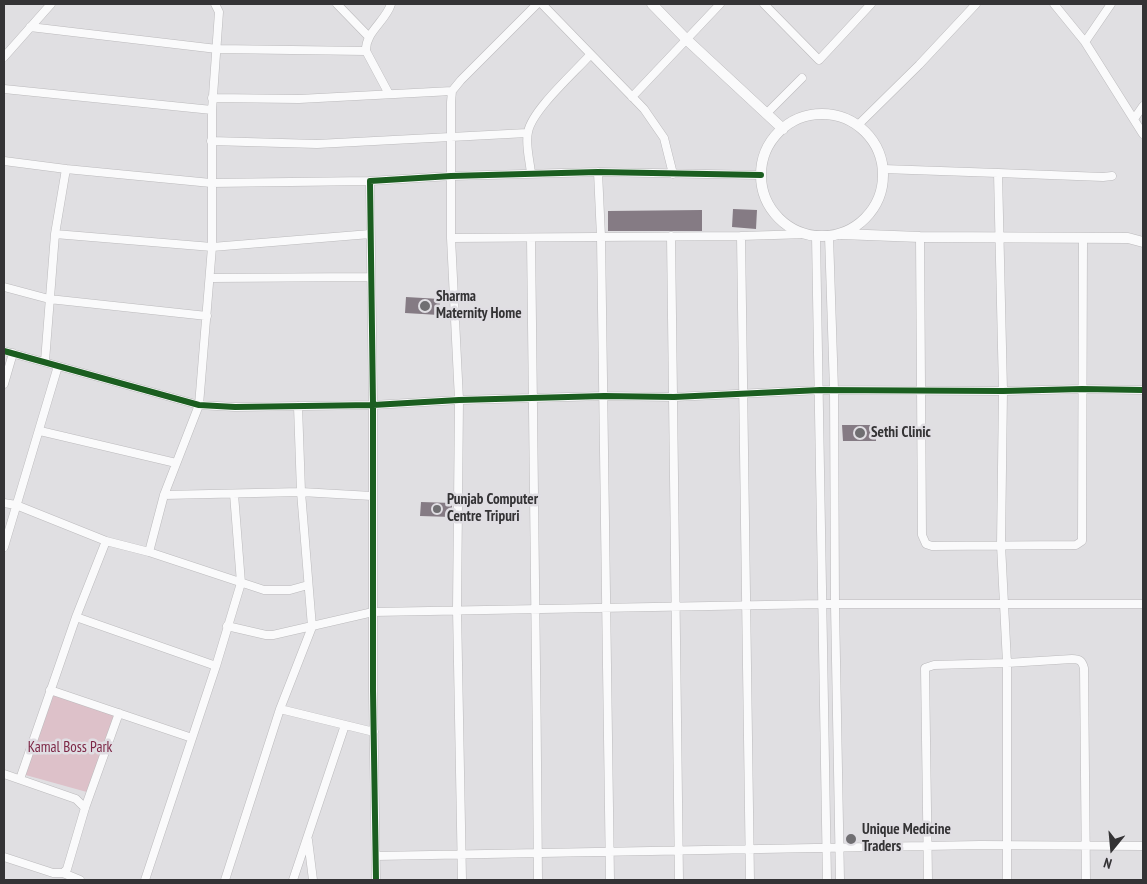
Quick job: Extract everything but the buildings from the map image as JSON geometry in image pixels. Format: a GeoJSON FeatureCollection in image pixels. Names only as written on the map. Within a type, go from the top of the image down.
{"type":"FeatureCollection","features":[{"type":"Feature","properties":{"kind":"street"},"geometry":{"type":"LineString","coordinates":[[4,57],[51,4]]}},
{"type":"Feature","properties":{"kind":"street"},"geometry":{"type":"LineString","coordinates":[[149,552],[164,495],[199,405],[212,247],[212,98],[219,12],[215,4]]}},
{"type":"Feature","properties":{"kind":"street"},"geometry":{"type":"LineString","coordinates":[[336,4],[369,37]]}},
{"type":"Feature","properties":{"kind":"street"},"geometry":{"type":"LineString","coordinates":[[389,94],[366,51],[366,44],[391,4]]}},
{"type":"Feature","properties":{"kind":"street"},"geometry":{"type":"LineString","coordinates":[[462,880],[457,609],[459,400],[452,238],[450,138],[452,91],[460,80],[537,4]]}},
{"type":"Feature","properties":{"kind":"street"},"geometry":{"type":"LineString","coordinates":[[542,4],[644,110],[664,138],[673,174]]}},
{"type":"Feature","properties":{"kind":"street"},"geometry":{"type":"LineString","coordinates":[[652,4],[686,39],[782,129]]}},
{"type":"Feature","properties":{"kind":"street"},"geometry":{"type":"LineString","coordinates":[[632,97],[720,4]]}},
{"type":"Feature","properties":{"kind":"street"},"geometry":{"type":"LineString","coordinates":[[764,4],[819,60],[866,6]]}},
{"type":"Feature","properties":{"kind":"street"},"geometry":{"type":"LineString","coordinates":[[858,125],[919,65],[976,4]]}},
{"type":"Feature","properties":{"kind":"street"},"geometry":{"type":"LineString","coordinates":[[1054,4],[1085,42],[1143,134]]}},
{"type":"Feature","properties":{"kind":"street"},"geometry":{"type":"LineString","coordinates":[[1085,42],[1111,4]]}},
{"type":"Feature","properties":{"kind":"street"},"geometry":{"type":"LineString","coordinates":[[30,27],[217,49],[366,51]]}},
{"type":"Feature","properties":{"kind":"street"},"geometry":{"type":"LineString","coordinates":[[531,174],[527,133],[530,124],[541,108],[590,54]]}},
{"type":"Feature","properties":{"kind":"street"},"geometry":{"type":"LineString","coordinates":[[766,114],[802,78]]}},
{"type":"Feature","properties":{"kind":"street"},"geometry":{"type":"LineString","coordinates":[[4,89],[212,110]]}},
{"type":"Feature","properties":{"kind":"street"},"geometry":{"type":"LineString","coordinates":[[212,98],[299,99],[452,91]]}},
{"type":"Feature","properties":{"kind":"street"},"geometry":{"type":"LineString","coordinates":[[1134,119],[1143,106]]}},
{"type":"Feature","properties":{"kind":"street"},"geometry":{"type":"LineString","coordinates":[[812,235],[797,231],[782,221],[771,208],[764,192],[762,175],[764,158],[771,142],[782,129],[799,119],[818,115],[837,116],[858,125],[869,136],[878,151],[883,169],[882,190],[874,209],[859,224],[840,234]]}},
{"type":"Feature","properties":{"kind":"street"},"geometry":{"type":"LineString","coordinates":[[211,140],[317,144],[527,133]]}},
{"type":"Feature","properties":{"kind":"street"},"geometry":{"type":"LineString","coordinates":[[4,161],[211,183],[370,181],[451,176],[598,172],[762,175]]}},
{"type":"Feature","properties":{"kind":"street"},"geometry":{"type":"LineString","coordinates":[[45,361],[55,234],[66,169]]}},
{"type":"Feature","properties":{"kind":"street"},"geometry":{"type":"LineString","coordinates":[[883,169],[1112,176]]}},
{"type":"Feature","properties":{"kind":"street"},"geometry":{"type":"LineString","coordinates":[[598,172],[604,396],[610,880]]}},
{"type":"Feature","properties":{"kind":"street"},"geometry":{"type":"LineString","coordinates":[[998,173],[1004,391],[1001,544],[1007,663],[1007,880]]}},
{"type":"Feature","properties":{"kind":"street"},"geometry":{"type":"LineString","coordinates":[[370,181],[376,880]]}},
{"type":"Feature","properties":{"kind":"street"},"geometry":{"type":"LineString","coordinates":[[55,234],[212,247],[370,234]]}},
{"type":"Feature","properties":{"kind":"street"},"geometry":{"type":"LineString","coordinates":[[452,238],[828,236],[840,234],[920,237],[1128,238],[1143,242]]}},
{"type":"Feature","properties":{"kind":"street"},"geometry":{"type":"LineString","coordinates":[[812,235],[820,390],[827,880]]}},
{"type":"Feature","properties":{"kind":"street"},"geometry":{"type":"LineString","coordinates":[[671,236],[674,397],[674,606],[679,880]]}},
{"type":"Feature","properties":{"kind":"street"},"geometry":{"type":"LineString","coordinates":[[741,236],[750,880]]}},
{"type":"Feature","properties":{"kind":"street"},"geometry":{"type":"LineString","coordinates":[[828,236],[834,390],[835,605],[840,880]]}},
{"type":"Feature","properties":{"kind":"street"},"geometry":{"type":"LineString","coordinates":[[920,237],[922,535],[923,541],[932,546],[1001,544],[1076,545],[1082,541],[1083,238]]}},
{"type":"Feature","properties":{"kind":"street"},"geometry":{"type":"LineString","coordinates":[[531,238],[538,880]]}},
{"type":"Feature","properties":{"kind":"street"},"geometry":{"type":"LineString","coordinates":[[210,278],[371,278]]}},
{"type":"Feature","properties":{"kind":"street"},"geometry":{"type":"LineString","coordinates":[[4,287],[49,299],[207,316]]}},
{"type":"Feature","properties":{"kind":"street"},"geometry":{"type":"LineString","coordinates":[[4,352],[45,361],[199,405],[235,407],[373,405],[459,400],[604,396],[674,397],[820,390],[1143,390]]}},
{"type":"Feature","properties":{"kind":"street"},"geometry":{"type":"LineString","coordinates":[[4,384],[13,353]]}},
{"type":"Feature","properties":{"kind":"street"},"geometry":{"type":"LineString","coordinates":[[4,547],[58,366]]}},
{"type":"Feature","properties":{"kind":"street"},"geometry":{"type":"LineString","coordinates":[[225,880],[280,709],[312,627],[301,492],[298,406]]}},
{"type":"Feature","properties":{"kind":"street"},"geometry":{"type":"LineString","coordinates":[[40,431],[176,463]]}},
{"type":"Feature","properties":{"kind":"street"},"geometry":{"type":"LineString","coordinates":[[164,495],[301,492],[372,496]]}},
{"type":"Feature","properties":{"kind":"street"},"geometry":{"type":"LineString","coordinates":[[145,880],[216,666],[241,583],[234,494]]}},
{"type":"Feature","properties":{"kind":"street"},"geometry":{"type":"LineString","coordinates":[[4,503],[16,505],[106,540],[149,552],[264,590],[308,586]]}},
{"type":"Feature","properties":{"kind":"street"},"geometry":{"type":"LineString","coordinates":[[20,779],[76,617],[106,540]]}},
{"type":"Feature","properties":{"kind":"street"},"geometry":{"type":"LineString","coordinates":[[227,626],[266,635],[312,627],[373,612],[457,609],[822,604],[1143,604]]}},
{"type":"Feature","properties":{"kind":"street"},"geometry":{"type":"LineString","coordinates":[[76,617],[216,666]]}},
{"type":"Feature","properties":{"kind":"street"},"geometry":{"type":"LineString","coordinates":[[928,880],[925,668],[934,664],[1007,663],[1072,659],[1079,659],[1083,662],[1084,668],[1086,880]]}},
{"type":"Feature","properties":{"kind":"street"},"geometry":{"type":"LineString","coordinates":[[50,690],[192,738]]}},
{"type":"Feature","properties":{"kind":"street"},"geometry":{"type":"LineString","coordinates":[[280,709],[374,732]]}},
{"type":"Feature","properties":{"kind":"street"},"geometry":{"type":"LineString","coordinates":[[63,873],[66,869],[85,808],[119,713]]}},
{"type":"Feature","properties":{"kind":"street"},"geometry":{"type":"LineString","coordinates":[[293,880],[345,725]]}},
{"type":"Feature","properties":{"kind":"street"},"geometry":{"type":"LineString","coordinates":[[4,774],[76,799],[85,808]]}},
{"type":"Feature","properties":{"kind":"street"},"geometry":{"type":"LineString","coordinates":[[307,837],[313,880]]}},
{"type":"Feature","properties":{"kind":"street"},"geometry":{"type":"LineString","coordinates":[[376,856],[928,846],[1143,846]]}},
{"type":"Feature","properties":{"kind":"street"},"geometry":{"type":"LineString","coordinates":[[4,857],[53,873],[63,873],[80,880]]}},
{"type":"Feature","properties":{"kind":"green space","name":"Kamal Boss Park"},"geometry":{"type":"Polygon","coordinates":[[[50,690],[119,713],[94,794],[22,774],[50,690]]]}},
{"type":"Feature","properties":{"kind":"cycle path"},"geometry":{"type":"LineString","coordinates":[[376,880],[370,181],[451,176],[598,172],[761,175]]}},
{"type":"Feature","properties":{"kind":"cycle path"},"geometry":{"type":"LineString","coordinates":[[4,351],[199,405],[235,407],[373,405],[459,400],[604,396],[674,397],[820,390],[1143,390]]}},
{"type":"Feature","properties":{"kind":"place","name":"Sharma Maternity Home"},"geometry":{"type":"Point","coordinates":[425,306]}},
{"type":"Feature","properties":{"kind":"place","name":"Sethi Clinic"},"geometry":{"type":"Point","coordinates":[860,433]}},
{"type":"Feature","properties":{"kind":"place","name":"Punjab Computer Centre Tripuri"},"geometry":{"type":"Point","coordinates":[437,509]}},
{"type":"Feature","properties":{"kind":"place","name":"Unique Medicine Traders"},"geometry":{"type":"Point","coordinates":[851,839]}}]}
